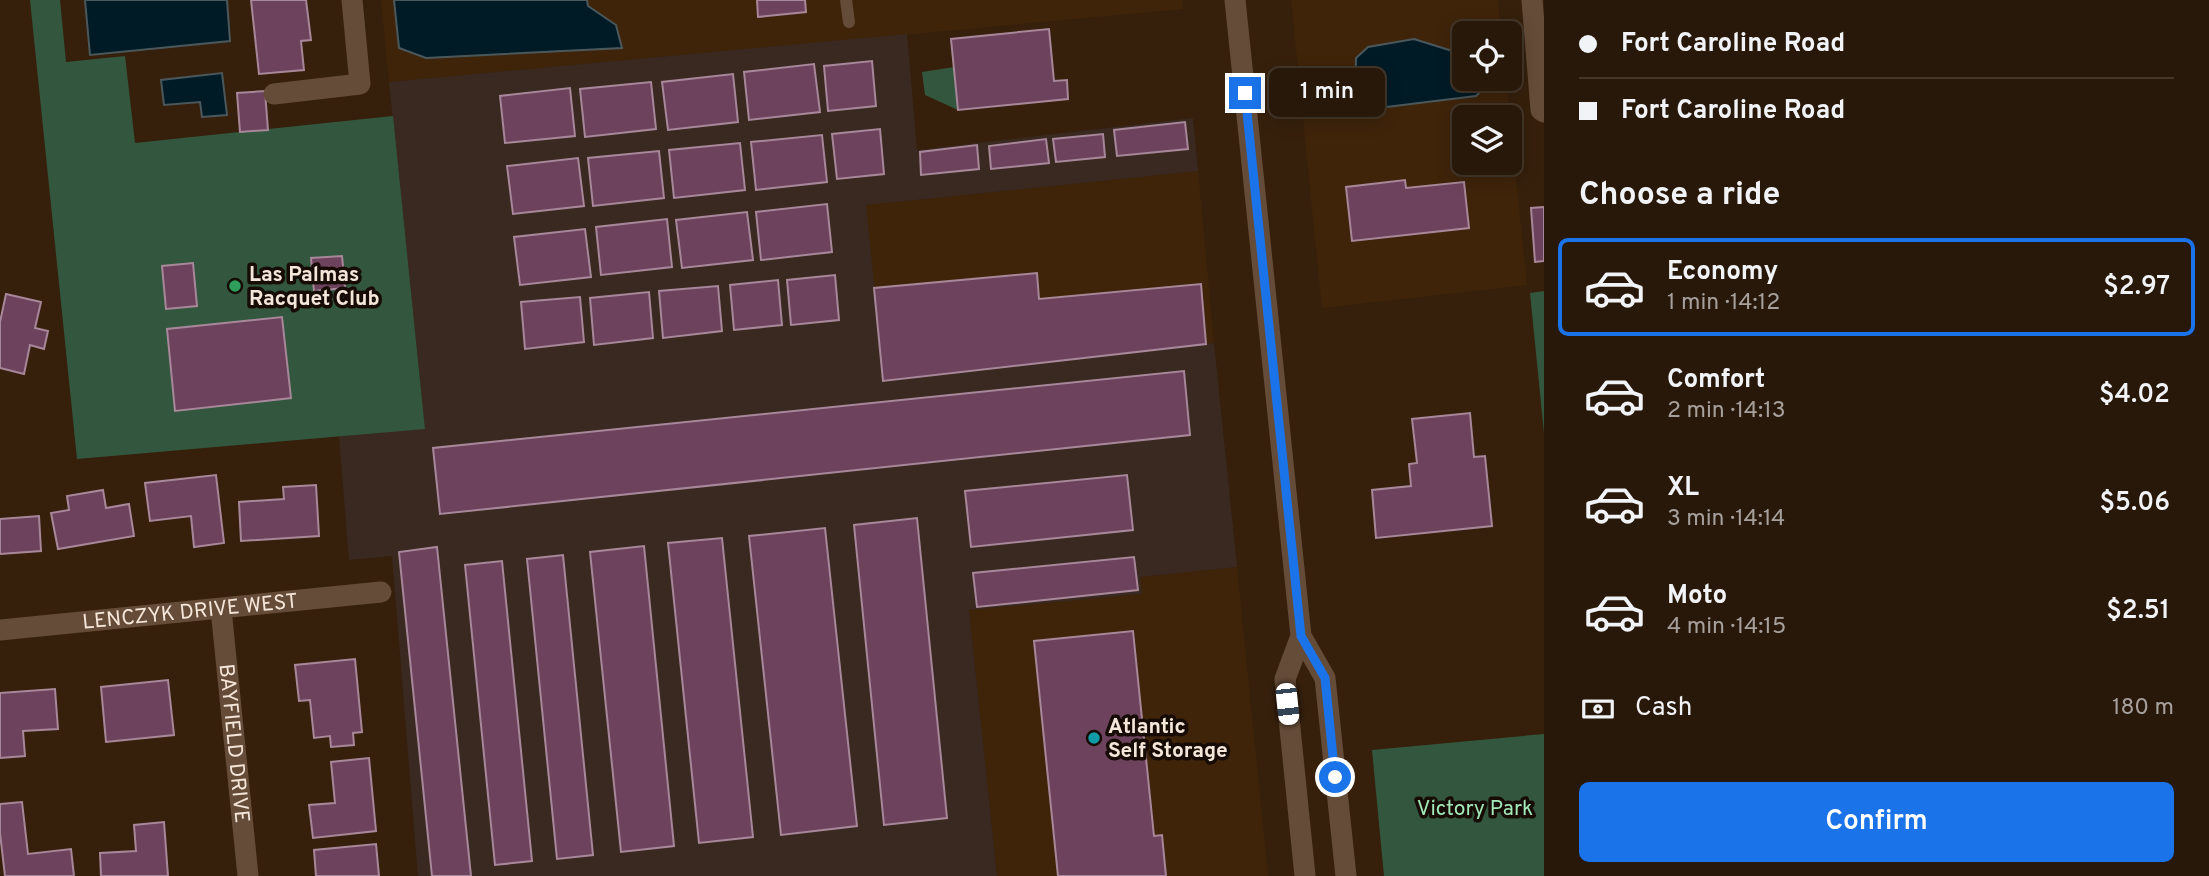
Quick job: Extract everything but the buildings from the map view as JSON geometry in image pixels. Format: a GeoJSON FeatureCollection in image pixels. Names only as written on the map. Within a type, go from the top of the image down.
{"type":"FeatureCollection","features":[{"type":"Feature","properties":{"kind":"street"},"geometry":{"type":"LineString","coordinates":[[274,94],[360,84],[352,0]]}},
{"type":"Feature","properties":{"kind":"street"},"geometry":{"type":"LineString","coordinates":[[1235,0],[1301,636],[1325,678],[1346,876]]}},
{"type":"Feature","properties":{"kind":"street"},"geometry":{"type":"LineString","coordinates":[[1532,0],[1541,110],[1544,112]]}},
{"type":"Feature","properties":{"kind":"street","name":"LENCZYK DRIVE WEST"},"geometry":{"type":"LineString","coordinates":[[0,630],[381,592]]}},
{"type":"Feature","properties":{"kind":"street","name":"BAYFIELD DRIVE"},"geometry":{"type":"LineString","coordinates":[[222,609],[248,876]]}},
{"type":"Feature","properties":{"kind":"street"},"geometry":{"type":"LineString","coordinates":[[1301,636],[1285,679],[1305,876]]}},
{"type":"Feature","properties":{"kind":"lane"},"geometry":{"type":"LineString","coordinates":[[846,0],[849,22]]}},
{"type":"Feature","properties":{"kind":"shaded area"},"geometry":{"type":"Polygon","coordinates":[[[381,0],[1182,0],[1183,9],[389,82],[381,0]]]}},
{"type":"Feature","properties":{"kind":"shaded area"},"geometry":{"type":"Polygon","coordinates":[[[1291,0],[1498,0],[1500,21],[1452,21],[1452,91],[1507,91],[1509,105],[1452,105],[1452,175],[1516,175],[1527,285],[1322,308],[1291,0]]]}},
{"type":"Feature","properties":{"kind":"shaded area"},"geometry":{"type":"Polygon","coordinates":[[[907,34],[917,150],[1193,118],[1198,171],[866,205],[884,381],[1214,343],[1237,567],[1140,577],[1142,594],[969,610],[997,876],[418,876],[392,556],[349,560],[339,436],[425,428],[389,82],[907,34]]]}},
{"type":"Feature","properties":{"kind":"shaded area"},"geometry":{"type":"Polygon","coordinates":[[[1198,171],[1214,343],[883,381],[865,205],[1198,171]]]}},
{"type":"Feature","properties":{"kind":"shaded area"},"geometry":{"type":"Polygon","coordinates":[[[1237,567],[1268,876],[997,876],[969,610],[1142,594],[1140,577],[1237,567]]]}},
{"type":"Feature","properties":{"kind":"green space","name":"Las Palmas Racquet Club"},"geometry":{"type":"Polygon","coordinates":[[[30,0],[60,0],[66,62],[125,56],[135,143],[393,116],[425,429],[77,459],[30,0]]]}},
{"type":"Feature","properties":{"kind":"green space"},"geometry":{"type":"Polygon","coordinates":[[[954,67],[958,110],[925,95],[922,72],[954,67]]]}},
{"type":"Feature","properties":{"kind":"green space"},"geometry":{"type":"Polygon","coordinates":[[[1544,291],[1544,433],[1530,293],[1544,291]]]}},
{"type":"Feature","properties":{"kind":"green space","name":"Victory Park"},"geometry":{"type":"Polygon","coordinates":[[[1544,734],[1544,876],[1384,876],[1372,750],[1544,734]]]}},
{"type":"Feature","properties":{"kind":"water"},"geometry":{"type":"Polygon","coordinates":[[[85,0],[227,0],[230,41],[90,55],[85,0]]]}},
{"type":"Feature","properties":{"kind":"water"},"geometry":{"type":"Polygon","coordinates":[[[394,0],[587,0],[588,6],[616,25],[622,48],[426,58],[399,48],[394,0]]]}},
{"type":"Feature","properties":{"kind":"water"},"geometry":{"type":"Polygon","coordinates":[[[1414,39],[1452,51],[1452,91],[1481,91],[1476,96],[1370,109],[1355,102],[1356,58],[1368,47],[1414,39]]]}},
{"type":"Feature","properties":{"kind":"water"},"geometry":{"type":"Polygon","coordinates":[[[222,73],[227,115],[202,117],[200,102],[164,105],[161,80],[222,73]]]}},
{"type":"Feature","properties":{"kind":"place","name":"Las Palmas Racquet Club"},"geometry":{"type":"Point","coordinates":[235,286]}},
{"type":"Feature","properties":{"kind":"place","name":"Atlantic Self Storage"},"geometry":{"type":"Point","coordinates":[1094,738]}},
{"type":"Feature","properties":{"kind":"route"},"geometry":{"type":"LineString","coordinates":[[1245,93],[1301,636],[1325,678],[1335,777]]}}]}
